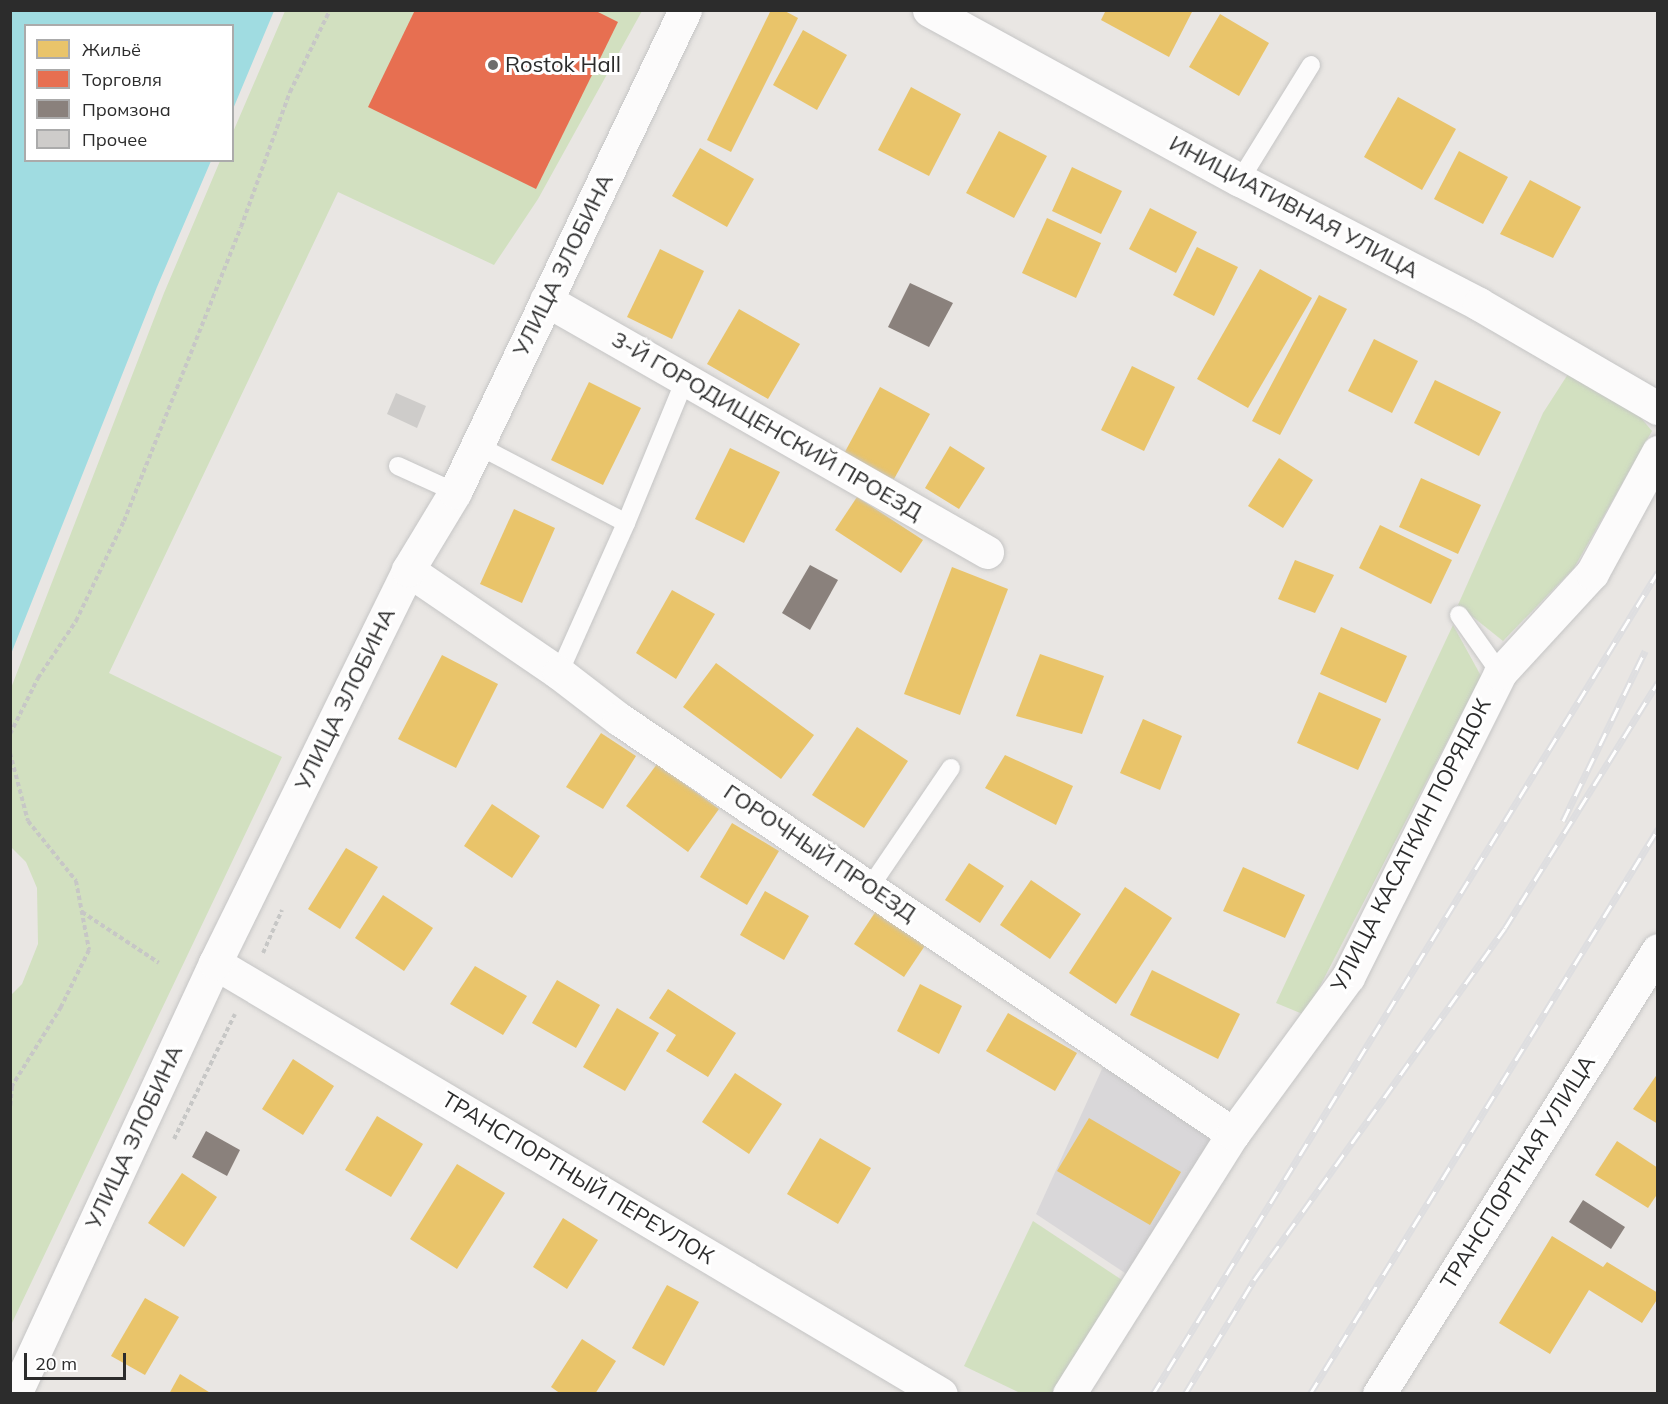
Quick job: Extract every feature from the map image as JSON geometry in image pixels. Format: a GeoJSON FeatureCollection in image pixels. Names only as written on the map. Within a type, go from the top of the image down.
{"type":"FeatureCollection","features":[{"type":"Feature","properties":{"kind":"street","name":"УЛИЦА ЗЛОБИНА"},"geometry":{"type":"LineString","coordinates":[[15,1394],[215,963],[408,570],[455,492],[685,10]]}},
{"type":"Feature","properties":{"kind":"street","name":"ИНИЦИАТИВНАЯ УЛИЦА"},"geometry":{"type":"LineString","coordinates":[[929,10],[1240,180],[1479,304],[1658,408]]}},
{"type":"Feature","properties":{"kind":"street","name":"3-Й ГОРОДИЩЕНСКИЙ ПРОЕЗД"},"geometry":{"type":"LineString","coordinates":[[546,300],[987,552]]}},
{"type":"Feature","properties":{"kind":"street","name":"УЛИЦА КАСАТКИН ПОРЯДОК"},"geometry":{"type":"LineString","coordinates":[[1069,1394],[1233,1134],[1348,977],[1500,673],[1592,573],[1658,452]]}},
{"type":"Feature","properties":{"kind":"street","name":"ГОРОЧНЫЙ ПРОЕЗД"},"geometry":{"type":"LineString","coordinates":[[408,570],[559,673],[619,718],[1233,1134]]}},
{"type":"Feature","properties":{"kind":"street","name":"ТРАНСПОРТНАЯ УЛИЦА"},"geometry":{"type":"LineString","coordinates":[[1379,1394],[1658,950]]}},
{"type":"Feature","properties":{"kind":"street","name":"ТРАНСПОРТНЫЙ ПЕРЕУЛОК"},"geometry":{"type":"LineString","coordinates":[[215,963],[941,1394]]}},
{"type":"Feature","properties":{"kind":"lane"},"geometry":{"type":"LineString","coordinates":[[1240,180],[1311,65]]}},
{"type":"Feature","properties":{"kind":"lane"},"geometry":{"type":"LineString","coordinates":[[559,673],[626,523],[685,380]]}},
{"type":"Feature","properties":{"kind":"lane"},"geometry":{"type":"LineString","coordinates":[[477,445],[626,523]]}},
{"type":"Feature","properties":{"kind":"lane"},"geometry":{"type":"LineString","coordinates":[[398,466],[455,492]]}},
{"type":"Feature","properties":{"kind":"lane"},"geometry":{"type":"LineString","coordinates":[[1459,615],[1500,673]]}},
{"type":"Feature","properties":{"kind":"lane"},"geometry":{"type":"LineString","coordinates":[[870,887],[951,768]]}},
{"type":"Feature","properties":{"kind":"path"},"geometry":{"type":"LineString","coordinates":[[10,734],[38,678],[76,621],[124,521],[241,227],[290,92],[330,10]]}},
{"type":"Feature","properties":{"kind":"path"},"geometry":{"type":"LineString","coordinates":[[10,753],[28,821],[76,881],[89,950],[61,1007],[12,1086],[10,1108]]}},
{"type":"Feature","properties":{"kind":"path"},"geometry":{"type":"LineString","coordinates":[[82,912],[159,963]]}},
{"type":"Feature","properties":{"kind":"shaded area"},"geometry":{"type":"Polygon","coordinates":[[[1107,1058],[1216,1134],[1131,1277],[1036,1214],[1107,1058]]]}},
{"type":"Feature","properties":{"kind":"green space"},"geometry":{"type":"Polygon","coordinates":[[[285,11],[642,11],[538,199],[494,265],[338,192],[109,673],[282,757],[11,1325],[11,995],[22,984],[38,944],[37,888],[26,862],[11,847],[11,688],[164,293],[220,162],[234,162],[234,130],[285,11]]]}},
{"type":"Feature","properties":{"kind":"green space"},"geometry":{"type":"Polygon","coordinates":[[[1570,371],[1631,406],[1652,431],[1574,568],[1503,641],[1458,605],[1543,413],[1570,371]]]}},
{"type":"Feature","properties":{"kind":"green space"},"geometry":{"type":"Polygon","coordinates":[[[1453,625],[1481,676],[1305,1015],[1276,1003],[1453,625]]]}},
{"type":"Feature","properties":{"kind":"green space"},"geometry":{"type":"Polygon","coordinates":[[[1033,1221],[1125,1282],[1059,1393],[1020,1393],[964,1366],[1033,1221]]]}},
{"type":"Feature","properties":{"kind":"water"},"geometry":{"type":"Polygon","coordinates":[[[11,10],[274,11],[234,107],[234,24],[24,24],[24,162],[211,162],[157,287],[11,654],[11,10]]]}},
{"type":"Feature","properties":{"kind":"building: Жильё"},"geometry":{"type":"Polygon","coordinates":[[[771,10],[783,10],[798,18],[731,152],[707,140],[771,10]]]}},
{"type":"Feature","properties":{"kind":"building: Жильё"},"geometry":{"type":"Polygon","coordinates":[[[1106,10],[1193,10],[1169,57],[1101,20],[1106,10]]]}},
{"type":"Feature","properties":{"kind":"building: Жильё"},"geometry":{"type":"Polygon","coordinates":[[[1220,14],[1269,43],[1239,96],[1189,67],[1220,14]]]}},
{"type":"Feature","properties":{"kind":"building: Жильё"},"geometry":{"type":"Polygon","coordinates":[[[803,30],[847,55],[817,110],[773,85],[803,30]]]}},
{"type":"Feature","properties":{"kind":"building: Жильё"},"geometry":{"type":"Polygon","coordinates":[[[911,87],[961,114],[929,176],[878,150],[911,87]]]}},
{"type":"Feature","properties":{"kind":"building: Жильё"},"geometry":{"type":"Polygon","coordinates":[[[1398,97],[1456,129],[1422,190],[1364,157],[1398,97]]]}},
{"type":"Feature","properties":{"kind":"building: Жильё"},"geometry":{"type":"Polygon","coordinates":[[[999,131],[1047,156],[1014,218],[966,193],[999,131]]]}},
{"type":"Feature","properties":{"kind":"building: Жильё"},"geometry":{"type":"Polygon","coordinates":[[[700,148],[754,179],[727,227],[672,196],[700,148]]]}},
{"type":"Feature","properties":{"kind":"building: Жильё"},"geometry":{"type":"Polygon","coordinates":[[[1459,151],[1508,177],[1483,224],[1434,199],[1459,151]]]}},
{"type":"Feature","properties":{"kind":"building: Жильё"},"geometry":{"type":"Polygon","coordinates":[[[1072,167],[1122,191],[1101,234],[1052,211],[1072,167]]]}},
{"type":"Feature","properties":{"kind":"building: Жильё"},"geometry":{"type":"Polygon","coordinates":[[[1530,180],[1581,207],[1553,258],[1500,234],[1530,180]]]}},
{"type":"Feature","properties":{"kind":"building: Жильё"},"geometry":{"type":"Polygon","coordinates":[[[1150,208],[1197,232],[1176,273],[1129,249],[1150,208]]]}},
{"type":"Feature","properties":{"kind":"building: Жильё"},"geometry":{"type":"Polygon","coordinates":[[[1047,218],[1101,243],[1076,298],[1022,273],[1047,218]]]}},
{"type":"Feature","properties":{"kind":"building: Жильё"},"geometry":{"type":"Polygon","coordinates":[[[1197,247],[1238,267],[1214,316],[1173,295],[1197,247]]]}},
{"type":"Feature","properties":{"kind":"building: Жильё"},"geometry":{"type":"Polygon","coordinates":[[[660,249],[704,271],[672,339],[627,317],[660,249]]]}},
{"type":"Feature","properties":{"kind":"building: Жильё"},"geometry":{"type":"Polygon","coordinates":[[[1260,269],[1312,298],[1248,408],[1197,379],[1260,269]]]}},
{"type":"Feature","properties":{"kind":"building: Жильё"},"geometry":{"type":"Polygon","coordinates":[[[1319,295],[1347,309],[1280,435],[1252,421],[1319,295]]]}},
{"type":"Feature","properties":{"kind":"building: Жильё"},"geometry":{"type":"Polygon","coordinates":[[[739,309],[800,344],[768,399],[707,364],[739,309]]]}},
{"type":"Feature","properties":{"kind":"building: Жильё"},"geometry":{"type":"Polygon","coordinates":[[[1374,339],[1418,361],[1392,413],[1348,391],[1374,339]]]}},
{"type":"Feature","properties":{"kind":"building: Жильё"},"geometry":{"type":"Polygon","coordinates":[[[1132,366],[1175,387],[1144,451],[1101,430],[1132,366]]]}},
{"type":"Feature","properties":{"kind":"building: Жильё"},"geometry":{"type":"Polygon","coordinates":[[[1435,380],[1501,412],[1479,456],[1414,423],[1435,380]]]}},
{"type":"Feature","properties":{"kind":"building: Жильё"},"geometry":{"type":"Polygon","coordinates":[[[589,382],[641,408],[603,485],[551,460],[589,382]]]}},
{"type":"Feature","properties":{"kind":"building: Жильё"},"geometry":{"type":"Polygon","coordinates":[[[880,387],[930,414],[894,479],[840,461],[880,387]]]}},
{"type":"Feature","properties":{"kind":"building: Жильё"},"geometry":{"type":"Polygon","coordinates":[[[950,446],[985,468],[959,509],[925,488],[950,446]]]}},
{"type":"Feature","properties":{"kind":"building: Жильё"},"geometry":{"type":"Polygon","coordinates":[[[730,448],[780,472],[744,543],[695,519],[730,448]]]}},
{"type":"Feature","properties":{"kind":"building: Жильё"},"geometry":{"type":"Polygon","coordinates":[[[1279,458],[1313,480],[1283,528],[1248,506],[1279,458]]]}},
{"type":"Feature","properties":{"kind":"building: Жильё"},"geometry":{"type":"Polygon","coordinates":[[[1421,478],[1481,505],[1458,554],[1399,527],[1421,478]]]}},
{"type":"Feature","properties":{"kind":"building: Жильё"},"geometry":{"type":"Polygon","coordinates":[[[857,497],[923,540],[901,573],[835,530],[857,497]]]}},
{"type":"Feature","properties":{"kind":"building: Жильё"},"geometry":{"type":"Polygon","coordinates":[[[514,509],[555,528],[522,603],[480,584],[514,509]]]}},
{"type":"Feature","properties":{"kind":"building: Жильё"},"geometry":{"type":"Polygon","coordinates":[[[1380,525],[1452,560],[1431,604],[1359,568],[1380,525]]]}},
{"type":"Feature","properties":{"kind":"building: Жильё"},"geometry":{"type":"Polygon","coordinates":[[[1295,560],[1334,575],[1315,613],[1278,599],[1295,560]]]}},
{"type":"Feature","properties":{"kind":"building: Жильё"},"geometry":{"type":"Polygon","coordinates":[[[952,567],[1008,589],[960,715],[904,694],[952,567]]]}},
{"type":"Feature","properties":{"kind":"building: Жильё"},"geometry":{"type":"Polygon","coordinates":[[[672,590],[715,614],[676,679],[636,653],[672,590]]]}},
{"type":"Feature","properties":{"kind":"building: Жильё"},"geometry":{"type":"Polygon","coordinates":[[[1341,627],[1407,656],[1386,703],[1320,674],[1341,627]]]}},
{"type":"Feature","properties":{"kind":"building: Жильё"},"geometry":{"type":"Polygon","coordinates":[[[1040,654],[1104,676],[1082,734],[1016,716],[1040,654]]]}},
{"type":"Feature","properties":{"kind":"building: Жильё"},"geometry":{"type":"Polygon","coordinates":[[[442,655],[498,684],[456,768],[398,739],[442,655]]]}},
{"type":"Feature","properties":{"kind":"building: Жильё"},"geometry":{"type":"Polygon","coordinates":[[[716,663],[814,735],[781,779],[683,707],[716,663]]]}},
{"type":"Feature","properties":{"kind":"building: Жильё"},"geometry":{"type":"Polygon","coordinates":[[[1319,692],[1381,719],[1358,770],[1297,743],[1319,692]]]}},
{"type":"Feature","properties":{"kind":"building: Жильё"},"geometry":{"type":"Polygon","coordinates":[[[1143,719],[1182,736],[1160,790],[1120,773],[1143,719]]]}},
{"type":"Feature","properties":{"kind":"building: Жильё"},"geometry":{"type":"Polygon","coordinates":[[[857,727],[908,761],[864,828],[812,795],[857,727]]]}},
{"type":"Feature","properties":{"kind":"building: Жильё"},"geometry":{"type":"Polygon","coordinates":[[[601,733],[636,756],[603,809],[566,787],[601,733]]]}},
{"type":"Feature","properties":{"kind":"building: Жильё"},"geometry":{"type":"Polygon","coordinates":[[[1005,755],[1073,786],[1056,825],[985,788],[1005,755]]]}},
{"type":"Feature","properties":{"kind":"building: Жильё"},"geometry":{"type":"Polygon","coordinates":[[[657,764],[719,809],[688,852],[626,806],[657,764]]]}},
{"type":"Feature","properties":{"kind":"building: Жильё"},"geometry":{"type":"Polygon","coordinates":[[[492,804],[540,836],[512,878],[464,846],[492,804]]]}},
{"type":"Feature","properties":{"kind":"building: Жильё"},"geometry":{"type":"Polygon","coordinates":[[[732,823],[779,851],[747,905],[700,877],[732,823]]]}},
{"type":"Feature","properties":{"kind":"building: Жильё"},"geometry":{"type":"Polygon","coordinates":[[[346,848],[378,867],[340,929],[308,909],[346,848]]]}},
{"type":"Feature","properties":{"kind":"building: Жильё"},"geometry":{"type":"Polygon","coordinates":[[[969,863],[1004,886],[980,923],[945,900],[969,863]]]}},
{"type":"Feature","properties":{"kind":"building: Жильё"},"geometry":{"type":"Polygon","coordinates":[[[1243,867],[1305,895],[1285,938],[1223,911],[1243,867]]]}},
{"type":"Feature","properties":{"kind":"building: Жильё"},"geometry":{"type":"Polygon","coordinates":[[[1031,880],[1081,914],[1050,959],[1000,925],[1031,880]]]}},
{"type":"Feature","properties":{"kind":"building: Жильё"},"geometry":{"type":"Polygon","coordinates":[[[1125,887],[1172,918],[1116,1004],[1069,973],[1125,887]]]}},
{"type":"Feature","properties":{"kind":"building: Жильё"},"geometry":{"type":"Polygon","coordinates":[[[765,891],[809,916],[784,960],[740,935],[765,891]]]}},
{"type":"Feature","properties":{"kind":"building: Жильё"},"geometry":{"type":"Polygon","coordinates":[[[383,895],[433,928],[404,971],[355,938],[383,895]]]}},
{"type":"Feature","properties":{"kind":"building: Жильё"},"geometry":{"type":"Polygon","coordinates":[[[876,911],[926,944],[904,977],[854,944],[876,911]]]}},
{"type":"Feature","properties":{"kind":"building: Жильё"},"geometry":{"type":"Polygon","coordinates":[[[475,966],[527,996],[503,1035],[450,1004],[475,966]]]}},
{"type":"Feature","properties":{"kind":"building: Жильё"},"geometry":{"type":"Polygon","coordinates":[[[1152,970],[1240,1014],[1218,1059],[1130,1015],[1152,970]]]}},
{"type":"Feature","properties":{"kind":"building: Жильё"},"geometry":{"type":"Polygon","coordinates":[[[557,980],[600,1005],[576,1048],[532,1023],[557,980]]]}},
{"type":"Feature","properties":{"kind":"building: Жильё"},"geometry":{"type":"Polygon","coordinates":[[[920,984],[962,1006],[939,1054],[897,1031],[920,984]]]}},
{"type":"Feature","properties":{"kind":"building: Жильё"},"geometry":{"type":"Polygon","coordinates":[[[668,989],[736,1033],[708,1077],[666,1051],[676,1035],[649,1018],[668,989]]]}},
{"type":"Feature","properties":{"kind":"building: Жильё"},"geometry":{"type":"Polygon","coordinates":[[[617,1008],[659,1033],[625,1091],[583,1067],[617,1008]]]}},
{"type":"Feature","properties":{"kind":"building: Жильё"},"geometry":{"type":"Polygon","coordinates":[[[1008,1013],[1077,1053],[1055,1091],[986,1051],[1008,1013]]]}},
{"type":"Feature","properties":{"kind":"building: Жильё"},"geometry":{"type":"Polygon","coordinates":[[[293,1059],[334,1086],[303,1135],[262,1109],[293,1059]]]}},
{"type":"Feature","properties":{"kind":"building: Жильё"},"geometry":{"type":"Polygon","coordinates":[[[735,1073],[782,1104],[749,1154],[702,1122],[735,1073]]]}},
{"type":"Feature","properties":{"kind":"building: Жильё"},"geometry":{"type":"Polygon","coordinates":[[[1658,1073],[1658,1124],[1633,1109],[1658,1073]]]}},
{"type":"Feature","properties":{"kind":"building: Жильё"},"geometry":{"type":"Polygon","coordinates":[[[377,1116],[423,1144],[391,1197],[345,1170],[377,1116]]]}},
{"type":"Feature","properties":{"kind":"building: Жильё"},"geometry":{"type":"Polygon","coordinates":[[[1089,1118],[1181,1172],[1150,1225],[1057,1171],[1089,1118]]]}},
{"type":"Feature","properties":{"kind":"building: Жильё"},"geometry":{"type":"Polygon","coordinates":[[[820,1138],[871,1168],[838,1224],[787,1194],[820,1138]]]}},
{"type":"Feature","properties":{"kind":"building: Жильё"},"geometry":{"type":"Polygon","coordinates":[[[1617,1141],[1658,1168],[1658,1193],[1648,1208],[1595,1175],[1617,1141]]]}},
{"type":"Feature","properties":{"kind":"building: Жильё"},"geometry":{"type":"Polygon","coordinates":[[[457,1164],[505,1193],[457,1269],[410,1239],[457,1164]]]}},
{"type":"Feature","properties":{"kind":"building: Жильё"},"geometry":{"type":"Polygon","coordinates":[[[182,1173],[217,1197],[184,1247],[148,1223],[182,1173]]]}},
{"type":"Feature","properties":{"kind":"building: Жильё"},"geometry":{"type":"Polygon","coordinates":[[[563,1218],[598,1240],[567,1289],[533,1267],[563,1218]]]}},
{"type":"Feature","properties":{"kind":"building: Жильё"},"geometry":{"type":"Polygon","coordinates":[[[1552,1236],[1603,1267],[1607,1262],[1658,1293],[1658,1298],[1642,1323],[1589,1290],[1550,1354],[1499,1323],[1552,1236]]]}},
{"type":"Feature","properties":{"kind":"building: Жильё"},"geometry":{"type":"Polygon","coordinates":[[[667,1285],[699,1302],[664,1366],[632,1348],[667,1285]]]}},
{"type":"Feature","properties":{"kind":"building: Жильё"},"geometry":{"type":"Polygon","coordinates":[[[145,1298],[179,1317],[145,1375],[111,1356],[145,1298]]]}},
{"type":"Feature","properties":{"kind":"building: Жильё"},"geometry":{"type":"Polygon","coordinates":[[[582,1339],[616,1361],[595,1394],[561,1394],[551,1387],[582,1339]]]}},
{"type":"Feature","properties":{"kind":"building: Жильё"},"geometry":{"type":"Polygon","coordinates":[[[180,1374],[212,1394],[169,1394],[180,1374]]]}},
{"type":"Feature","properties":{"kind":"building: Торговля","name":"Rostok Hall"},"geometry":{"type":"Polygon","coordinates":[[[415,10],[594,10],[618,22],[536,189],[368,107],[415,10]]]}},
{"type":"Feature","properties":{"kind":"building: Промзона"},"geometry":{"type":"Polygon","coordinates":[[[910,283],[953,303],[929,347],[888,327],[910,283]]]}},
{"type":"Feature","properties":{"kind":"building: Промзона"},"geometry":{"type":"Polygon","coordinates":[[[810,565],[838,580],[810,630],[782,613],[810,565]]]}},
{"type":"Feature","properties":{"kind":"building: Промзона"},"geometry":{"type":"Polygon","coordinates":[[[206,1131],[240,1150],[227,1176],[192,1157],[206,1131]]]}},
{"type":"Feature","properties":{"kind":"building: Промзона"},"geometry":{"type":"Polygon","coordinates":[[[1583,1200],[1625,1227],[1611,1249],[1569,1222],[1583,1200]]]}},
{"type":"Feature","properties":{"kind":"building: Прочее"},"geometry":{"type":"Polygon","coordinates":[[[396,393],[426,406],[417,428],[387,414],[396,393]]]}},
{"type":"Feature","properties":{"kind":"railway"},"geometry":{"type":"LineString","coordinates":[[1153,1394],[1658,572]]}},
{"type":"Feature","properties":{"kind":"railway"},"geometry":{"type":"LineString","coordinates":[[1563,821],[1645,651]]}},
{"type":"Feature","properties":{"kind":"railway"},"geometry":{"type":"LineString","coordinates":[[1185,1394],[1254,1280],[1505,928],[1658,682]]}},
{"type":"Feature","properties":{"kind":"railway"},"geometry":{"type":"LineString","coordinates":[[1310,1394],[1658,829]]}},
{"type":"Feature","properties":{"kind":"place","name":"Rostok Hall"},"geometry":{"type":"Point","coordinates":[493,65]}}]}
